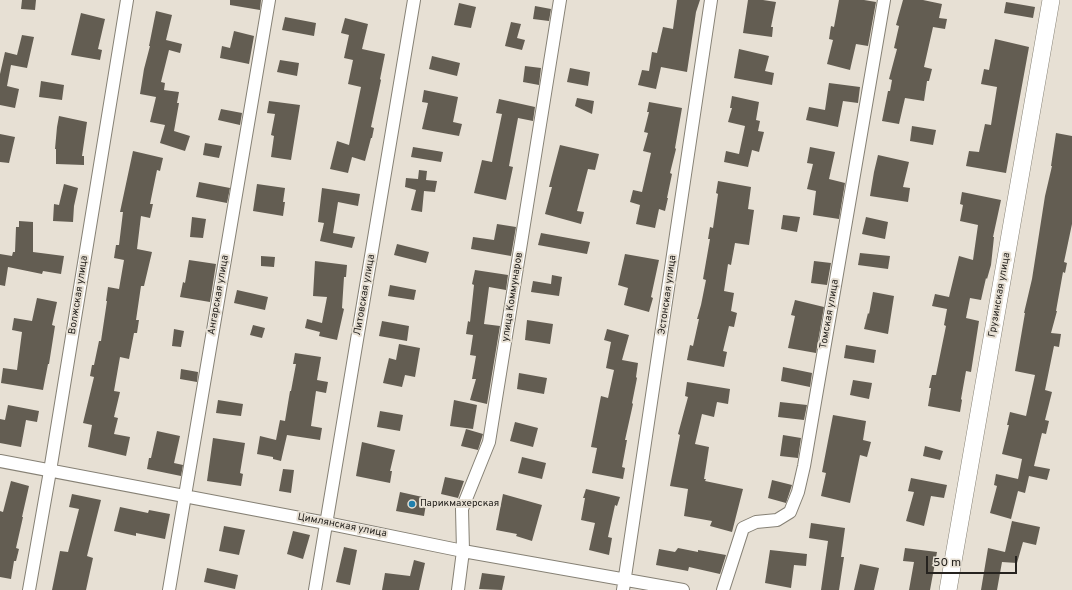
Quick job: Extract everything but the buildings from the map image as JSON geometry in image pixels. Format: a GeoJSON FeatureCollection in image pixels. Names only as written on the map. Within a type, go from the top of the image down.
{"type":"FeatureCollection","features":[{"type":"Feature","properties":{"kind":"main road","name":"Грузинская улица"},"geometry":{"type":"LineString","coordinates":[[948,590],[1051,0]]}},
{"type":"Feature","properties":{"kind":"street","name":"Волжская улица"},"geometry":{"type":"LineString","coordinates":[[29,590],[50,471],[127,0]]}},
{"type":"Feature","properties":{"kind":"street","name":"Ангарская улица"},"geometry":{"type":"LineString","coordinates":[[169,590],[269,0]]}},
{"type":"Feature","properties":{"kind":"street","name":"Литовская улица"},"geometry":{"type":"LineString","coordinates":[[315,590],[414,0]]}},
{"type":"Feature","properties":{"kind":"street","name":"улица Коммунаров"},"geometry":{"type":"LineString","coordinates":[[458,590],[463,551],[462,510],[489,442],[560,0]]}},
{"type":"Feature","properties":{"kind":"street","name":"Эстонская улица"},"geometry":{"type":"LineString","coordinates":[[624,584],[711,0]]}},
{"type":"Feature","properties":{"kind":"street","name":"Томская улица"},"geometry":{"type":"LineString","coordinates":[[723,590],[743,528],[756,522],[777,520],[790,512],[798,492],[804,466],[884,0]]}},
{"type":"Feature","properties":{"kind":"street","name":"Цимлянская улица"},"geometry":{"type":"LineString","coordinates":[[0,461],[326,523],[624,584],[683,590]]}},
{"type":"Feature","properties":{"kind":"place","name":"Парикмахерская"},"geometry":{"type":"Point","coordinates":[412,504]}}]}
